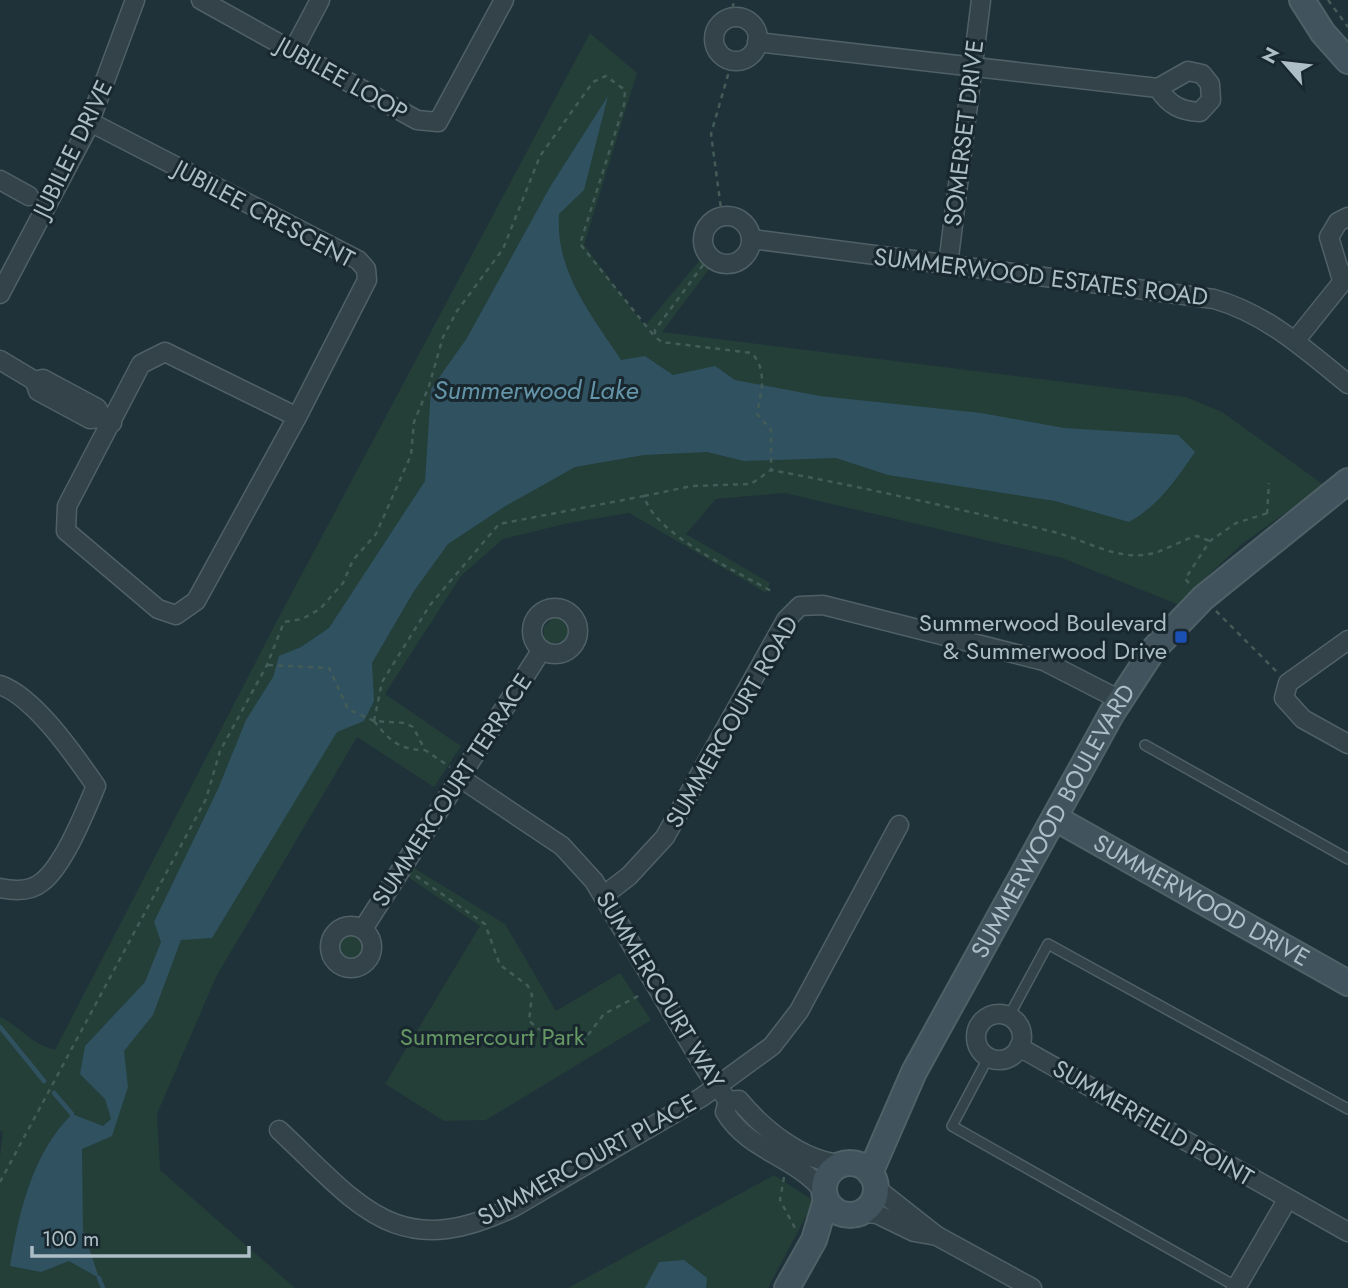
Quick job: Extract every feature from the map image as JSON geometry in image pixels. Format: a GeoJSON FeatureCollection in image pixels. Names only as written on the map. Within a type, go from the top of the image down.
{"type":"FeatureCollection","features":[{"type":"Feature","properties":{"kind":"street","name":"JUBILEE DRIVE"},"geometry":{"type":"LineString","coordinates":[[0,294],[90,122],[135,0]]}},
{"type":"Feature","properties":{"kind":"street","name":"JUBILEE LOOP"},"geometry":{"type":"LineString","coordinates":[[201,0],[417,120],[438,122],[503,0]]}},
{"type":"Feature","properties":{"kind":"street"},"geometry":{"type":"LineString","coordinates":[[293,51],[320,0]]}},
{"type":"Feature","properties":{"kind":"street","name":"SOMERSET DRIVE"},"geometry":{"type":"LineString","coordinates":[[948,265],[981,0]]}},
{"type":"Feature","properties":{"kind":"street"},"geometry":{"type":"LineString","coordinates":[[1302,0],[1323,33],[1348,61]]}},
{"type":"Feature","properties":{"kind":"street"},"geometry":{"type":"LineString","coordinates":[[733,9],[750,23],[757,42],[746,58],[732,61],[719,53],[714,40],[718,26],[733,9]]}},
{"type":"Feature","properties":{"kind":"street"},"geometry":{"type":"LineString","coordinates":[[757,42],[1158,88]]}},
{"type":"Feature","properties":{"kind":"street","name":"JUBILEE CRESCENT"},"geometry":{"type":"LineString","coordinates":[[90,122],[358,260],[366,269],[367,280],[297,417],[196,601],[176,615],[158,609],[66,531],[67,506],[107,421],[141,364],[165,352],[297,417]]}},
{"type":"Feature","properties":{"kind":"street"},"geometry":{"type":"LineString","coordinates":[[0,180],[29,196]]}},
{"type":"Feature","properties":{"kind":"street"},"geometry":{"type":"LineString","coordinates":[[722,216],[731,216],[746,224],[752,239],[747,255],[733,264],[716,262],[709,257],[703,244],[705,229],[722,216]]}},
{"type":"Feature","properties":{"kind":"street"},"geometry":{"type":"LineString","coordinates":[[1295,341],[1345,277],[1329,237],[1338,222],[1348,217]]}},
{"type":"Feature","properties":{"kind":"street","name":"SUMMERWOOD ESTATES ROAD"},"geometry":{"type":"LineString","coordinates":[[752,239],[1214,299],[1260,317],[1295,341],[1348,384]]}},
{"type":"Feature","properties":{"kind":"street"},"geometry":{"type":"LineString","coordinates":[[0,360],[35,381],[38,391],[90,419],[107,421]]}},
{"type":"Feature","properties":{"kind":"street","name":"SUMMERWOOD BOULEVARD"},"geometry":{"type":"LineString","coordinates":[[859,1172],[860,1152],[914,1072],[1120,699],[1153,650],[1203,598],[1348,481]]}},
{"type":"Feature","properties":{"kind":"street","name":"SUMMERCOURT ROAD"},"geometry":{"type":"LineString","coordinates":[[603,896],[629,876],[665,837],[786,620],[800,606],[823,605],[1024,655],[1061,668],[1120,699]]}},
{"type":"Feature","properties":{"kind":"street"},"geometry":{"type":"LineString","coordinates":[[1348,640],[1288,683],[1284,698],[1303,719],[1348,744]]}},
{"type":"Feature","properties":{"kind":"street","name":"SUMMERCOURT TERRACE"},"geometry":{"type":"LineString","coordinates":[[363,929],[454,772],[541,650]]}},
{"type":"Feature","properties":{"kind":"street"},"geometry":{"type":"LineString","coordinates":[[0,685],[23,699],[78,760],[96,786],[80,825],[41,883],[17,892],[0,888]]}},
{"type":"Feature","properties":{"kind":"street","name":"SUMMERCOURT WAY"},"geometry":{"type":"LineString","coordinates":[[454,772],[562,846],[603,896],[723,1093],[725,1112],[742,1134],[810,1177],[825,1196]]}},
{"type":"Feature","properties":{"kind":"street","name":"SUMMERWOOD DRIVE"},"geometry":{"type":"LineString","coordinates":[[1055,818],[1348,983]]}},
{"type":"Feature","properties":{"kind":"street","name":"SUMMERCOURT PLACE"},"geometry":{"type":"LineString","coordinates":[[279,1130],[349,1195],[383,1219],[405,1227],[449,1231],[488,1220],[723,1093],[791,1023],[899,825]]}},
{"type":"Feature","properties":{"kind":"street"},"geometry":{"type":"LineString","coordinates":[[988,1016],[1009,1016],[1019,1026],[1019,1047],[1009,1058],[988,1058],[978,1048],[978,1027],[988,1016]]}},
{"type":"Feature","properties":{"kind":"street","name":"SUMMERFIELD POINT"},"geometry":{"type":"LineString","coordinates":[[1019,1047],[1348,1232]]}},
{"type":"Feature","properties":{"kind":"street","name":"SUMMERCOURT WAY"},"geometry":{"type":"LineString","coordinates":[[723,1093],[739,1100],[773,1132],[808,1156],[859,1172]]}},
{"type":"Feature","properties":{"kind":"street"},"geometry":{"type":"LineString","coordinates":[[805,1288],[834,1232],[855,1213],[873,1202],[859,1172]]}},
{"type":"Feature","properties":{"kind":"street"},"geometry":{"type":"LineString","coordinates":[[787,1288],[814,1240],[828,1173],[859,1172],[937,1236],[1032,1288]]}},
{"type":"Feature","properties":{"kind":"street"},"geometry":{"type":"LineString","coordinates":[[825,1196],[837,1212],[877,1214],[914,1232],[937,1236]]}},
{"type":"Feature","properties":{"kind":"street"},"geometry":{"type":"LineString","coordinates":[[1237,1288],[1287,1199]]}},
{"type":"Feature","properties":{"kind":"lane"},"geometry":{"type":"LineString","coordinates":[[1145,745],[1348,859]]}},
{"type":"Feature","properties":{"kind":"lane"},"geometry":{"type":"LineString","coordinates":[[1009,1016],[1048,944],[1348,1109]]}},
{"type":"Feature","properties":{"kind":"lane"},"geometry":{"type":"LineString","coordinates":[[988,1058],[952,1126],[1237,1288]]}},
{"type":"Feature","properties":{"kind":"path"},"geometry":{"type":"LineString","coordinates":[[1328,0],[1348,27]]}},
{"type":"Feature","properties":{"kind":"path"},"geometry":{"type":"LineString","coordinates":[[722,216],[711,134],[732,61]]}},
{"type":"Feature","properties":{"kind":"path"},"geometry":{"type":"LineString","coordinates":[[0,1182],[206,799],[220,751],[267,665],[284,622],[302,619],[320,609],[343,583],[353,560],[376,534],[411,455],[414,422],[429,386],[443,337],[457,312],[503,249],[540,156],[593,82],[607,76],[625,90],[624,105],[580,244],[655,337],[662,342],[752,353],[762,364],[763,377],[757,414],[771,430],[772,470]]}},
{"type":"Feature","properties":{"kind":"path"},"geometry":{"type":"LineString","coordinates":[[655,337],[655,330],[709,257]]}},
{"type":"Feature","properties":{"kind":"path"},"geometry":{"type":"LineString","coordinates":[[374,721],[382,682],[430,605],[499,524],[692,486],[751,484],[772,470],[948,505],[982,517],[1052,531],[1110,550],[1140,556],[1197,536],[1210,541]]}},
{"type":"Feature","properties":{"kind":"path"},"geometry":{"type":"LineString","coordinates":[[1185,579],[1210,541],[1236,523],[1269,513],[1269,482]]}},
{"type":"Feature","properties":{"kind":"path"},"geometry":{"type":"LineString","coordinates":[[644,496],[653,514],[672,531],[771,591]]}},
{"type":"Feature","properties":{"kind":"path"},"geometry":{"type":"LineString","coordinates":[[1210,606],[1278,673]]}},
{"type":"Feature","properties":{"kind":"path"},"geometry":{"type":"LineString","coordinates":[[267,665],[329,668],[348,709],[374,721],[405,723],[413,727],[425,750],[454,772]]}},
{"type":"Feature","properties":{"kind":"path"},"geometry":{"type":"LineString","coordinates":[[374,721],[396,745],[408,750],[425,750]]}},
{"type":"Feature","properties":{"kind":"path"},"geometry":{"type":"LineString","coordinates":[[410,872],[485,924],[500,965],[528,986],[532,995],[529,1021],[556,1043],[581,1044],[604,1014],[648,991]]}},
{"type":"Feature","properties":{"kind":"path"},"geometry":{"type":"LineString","coordinates":[[786,1173],[779,1200],[797,1228],[790,1240]]}},
{"type":"Feature","properties":{"kind":"green space"},"geometry":{"type":"Polygon","coordinates":[[[590,33],[637,73],[584,245],[645,326],[700,260],[710,268],[662,332],[1186,397],[1222,412],[1324,485],[1242,544],[1177,604],[1062,558],[785,493],[716,499],[686,534],[770,583],[766,593],[629,513],[569,523],[503,539],[461,576],[385,694],[461,746],[434,787],[357,737],[216,977],[157,1114],[160,1170],[295,1288],[0,1288],[0,1156],[3,1132],[0,1131],[0,1017],[32,1039],[55,1050],[279,617],[590,33]]]}},
{"type":"Feature","properties":{"kind":"green space"},"geometry":{"type":"Polygon","coordinates":[[[553,618],[563,620],[569,632],[565,640],[547,646],[544,643],[544,627],[553,618]]]}},
{"type":"Feature","properties":{"kind":"green space","name":"Summercourt Park"},"geometry":{"type":"Polygon","coordinates":[[[414,868],[505,924],[556,1011],[620,973],[651,1020],[486,1120],[444,1121],[385,1084],[480,926],[408,877],[414,868]]]}},
{"type":"Feature","properties":{"kind":"green space"},"geometry":{"type":"Polygon","coordinates":[[[351,935],[360,938],[363,947],[360,956],[351,959],[342,956],[339,947],[342,938],[351,935]]]}},
{"type":"Feature","properties":{"kind":"green space"},"geometry":{"type":"Polygon","coordinates":[[[774,1175],[814,1201],[768,1288],[568,1288],[774,1175]]]}},
{"type":"Feature","properties":{"kind":"water","name":"Summerwood Lake"},"geometry":{"type":"Polygon","coordinates":[[[608,96],[584,190],[559,214],[559,235],[569,273],[577,291],[621,360],[645,356],[673,375],[715,366],[735,380],[820,396],[981,413],[1064,428],[1178,435],[1195,452],[1158,500],[1129,522],[1055,501],[888,475],[836,458],[744,461],[707,452],[644,455],[575,467],[504,507],[448,544],[414,591],[372,663],[374,701],[364,721],[337,732],[212,938],[181,940],[153,1015],[124,1051],[128,1087],[112,1136],[82,1149],[83,1230],[99,1278],[69,1261],[41,1272],[10,1266],[29,1185],[37,1165],[58,1130],[72,1114],[103,1126],[111,1119],[105,1099],[80,1074],[85,1046],[145,982],[161,942],[154,922],[218,789],[246,720],[273,677],[279,656],[301,647],[329,628],[425,481],[431,389],[467,338],[550,187],[608,96]]]}},
{"type":"Feature","properties":{"kind":"water"},"geometry":{"type":"Polygon","coordinates":[[[684,1260],[707,1278],[706,1288],[645,1288],[659,1262],[684,1260]]]}},
{"type":"Feature","properties":{"kind":"waterway"},"geometry":{"type":"LineString","coordinates":[[0,1027],[44,1081]]}},
{"type":"Feature","properties":{"kind":"waterway"},"geometry":{"type":"LineString","coordinates":[[54,1093],[72,1114]]}},
{"type":"Feature","properties":{"kind":"waterway"},"geometry":{"type":"LineString","coordinates":[[99,1278],[103,1288]]}},
{"type":"Feature","properties":{"kind":"place","name":"Summerwood Boulevard & Summerwood Drive"},"geometry":{"type":"Point","coordinates":[1181,637]}}]}
